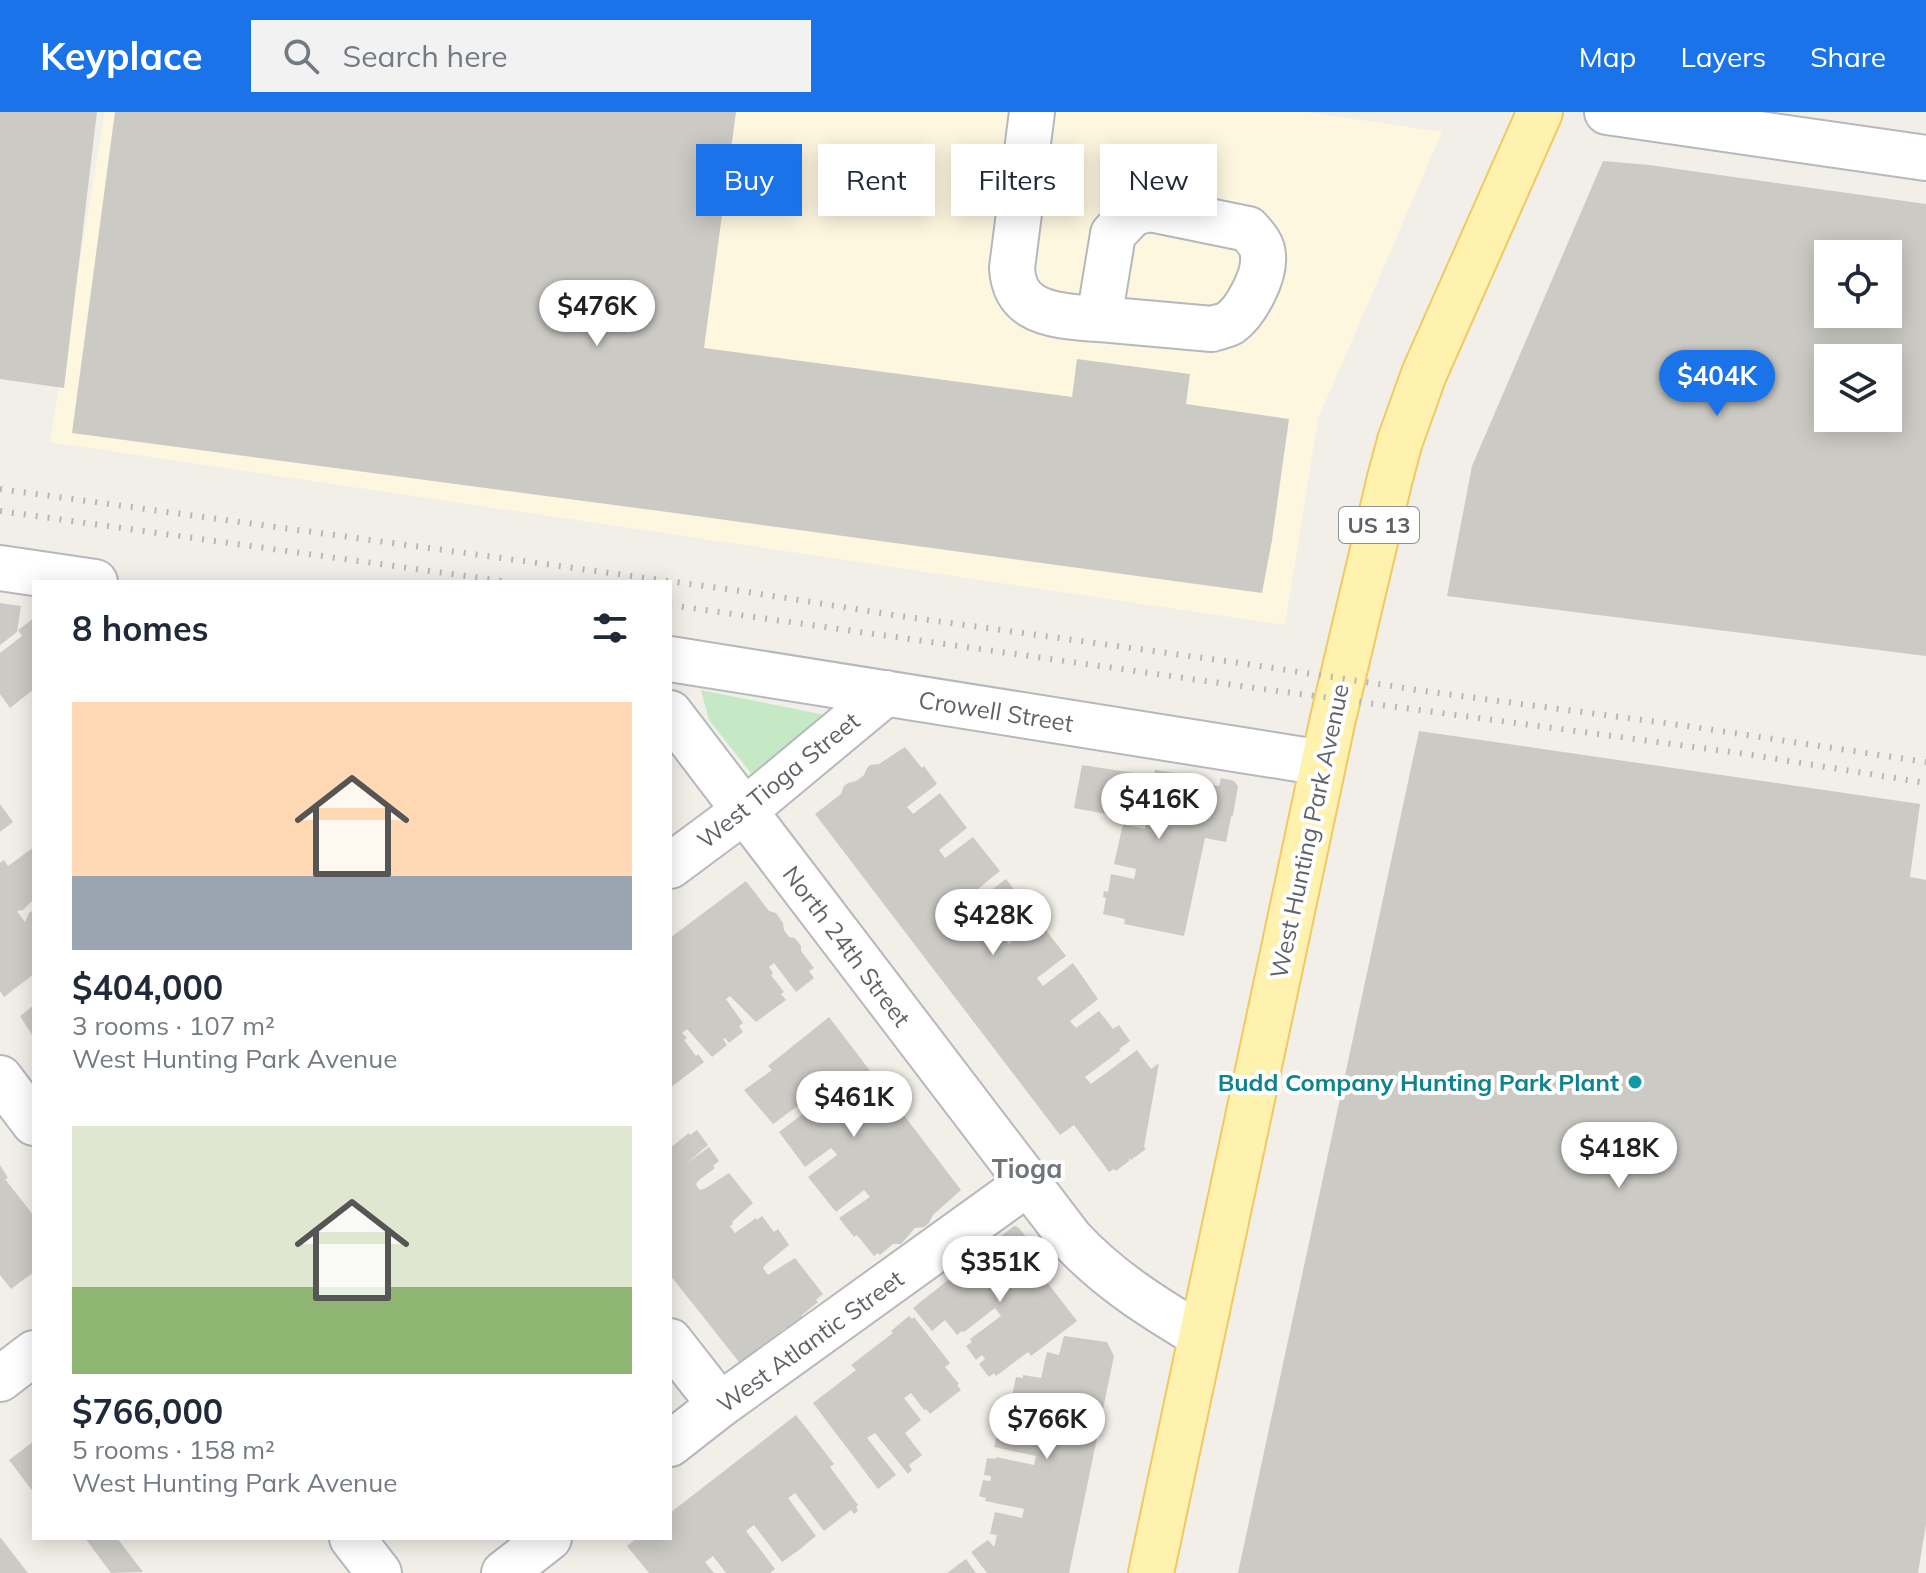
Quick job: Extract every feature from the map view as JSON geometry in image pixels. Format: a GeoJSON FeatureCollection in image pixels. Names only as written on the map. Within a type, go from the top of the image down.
{"type":"FeatureCollection","features":[{"type":"Feature","properties":{"kind":"main road","name":"West Hunting Park Avenue"},"geometry":{"type":"LineString","coordinates":[[1151,1573],[1323,763],[1386,493],[1403,430],[1424,374],[1540,112]]}},
{"type":"Feature","properties":{"kind":"street"},"geometry":{"type":"LineString","coordinates":[[1032,112],[1012,268],[1013,283],[1020,296],[1046,312],[1099,319]]}},
{"type":"Feature","properties":{"kind":"street"},"geometry":{"type":"LineString","coordinates":[[1607,112],[1926,158]]}},
{"type":"Feature","properties":{"kind":"street"},"geometry":{"type":"LineString","coordinates":[[0,568],[81,580]]}},
{"type":"Feature","properties":{"kind":"street","name":"Crowell Street"},"geometry":{"type":"LineString","coordinates":[[672,659],[1323,763]]}},
{"type":"Feature","properties":{"kind":"street","name":"West Tioga Street"},"geometry":{"type":"LineString","coordinates":[[672,865],[744,811],[886,693]]}},
{"type":"Feature","properties":{"kind":"street","name":"North 24th Street"},"geometry":{"type":"LineString","coordinates":[[672,716],[1071,1239],[1088,1258],[1130,1292],[1201,1336]]}},
{"type":"Feature","properties":{"kind":"street"},"geometry":{"type":"LineString","coordinates":[[0,1078],[32,1120]]}},
{"type":"Feature","properties":{"kind":"street","name":"West Atlantic Street"},"geometry":{"type":"LineString","coordinates":[[672,1442],[1028,1183]]}},
{"type":"Feature","properties":{"kind":"street"},"geometry":{"type":"LineString","coordinates":[[672,1344],[720,1405]]}},
{"type":"Feature","properties":{"kind":"street"},"geometry":{"type":"LineString","coordinates":[[0,1379],[32,1355]]}},
{"type":"Feature","properties":{"kind":"street"},"geometry":{"type":"LineString","coordinates":[[354,1540],[379,1573]]}},
{"type":"Feature","properties":{"kind":"street"},"geometry":{"type":"LineString","coordinates":[[504,1573],[546,1540]]}},
{"type":"Feature","properties":{"kind":"shaded area"},"geometry":{"type":"Polygon","coordinates":[[[105,112],[1306,112],[1442,132],[1318,419],[1285,625],[50,442],[105,112]]]}},
{"type":"Feature","properties":{"kind":"green space"},"geometry":{"type":"Polygon","coordinates":[[[701,690],[840,718],[758,782],[709,720],[701,690]]]}},
{"type":"Feature","properties":{"kind":"building"},"geometry":{"type":"Polygon","coordinates":[[[0,112],[97,112],[64,388],[0,379],[0,112]]]}},
{"type":"Feature","properties":{"kind":"building"},"geometry":{"type":"Polygon","coordinates":[[[115,112],[736,112],[732,144],[696,144],[696,216],[722,216],[704,348],[1072,397],[1077,359],[1190,374],[1186,404],[1289,419],[1262,593],[72,433],[115,112]]]}},
{"type":"Feature","properties":{"kind":"building"},"geometry":{"type":"Polygon","coordinates":[[[1603,161],[1926,204],[1926,656],[1447,596],[1472,466],[1603,161]]]}},
{"type":"Feature","properties":{"kind":"building"},"geometry":{"type":"Polygon","coordinates":[[[0,603],[21,606],[17,632],[0,645],[0,603]]]}},
{"type":"Feature","properties":{"kind":"building"},"geometry":{"type":"Polygon","coordinates":[[[32,620],[32,691],[10,708],[0,694],[0,653],[22,636],[18,630],[32,620]]]}},
{"type":"Feature","properties":{"kind":"building","name":"Budd Company Hunting Park Plant"},"geometry":{"type":"Polygon","coordinates":[[[1419,731],[1920,804],[1910,877],[1926,880],[1926,1524],[1918,1573],[1238,1573],[1419,731]]]}},
{"type":"Feature","properties":{"kind":"building"},"geometry":{"type":"Polygon","coordinates":[[[905,747],[937,784],[907,807],[913,814],[940,793],[967,828],[939,850],[945,858],[973,837],[1000,871],[973,893],[978,900],[1006,879],[1033,914],[1004,936],[1009,944],[1038,920],[1066,956],[1037,978],[1043,986],[1073,963],[1098,999],[1070,1021],[1076,1028],[1099,1011],[1113,1029],[1119,1025],[1130,1041],[1085,1077],[1091,1084],[1137,1050],[1151,1069],[1159,1063],[1146,1149],[1131,1160],[1129,1158],[1116,1171],[1109,1172],[1074,1125],[1060,1135],[815,814],[841,794],[844,786],[864,775],[870,765],[879,764],[905,747]]]}},
{"type":"Feature","properties":{"kind":"building"},"geometry":{"type":"Polygon","coordinates":[[[1082,765],[1154,776],[1155,770],[1177,773],[1176,779],[1219,786],[1221,778],[1234,781],[1238,786],[1226,842],[1205,838],[1184,936],[1124,924],[1125,919],[1103,914],[1104,891],[1108,892],[1111,874],[1134,879],[1135,875],[1136,869],[1114,864],[1123,824],[1145,829],[1147,819],[1124,815],[1129,794],[1110,791],[1106,814],[1074,808],[1082,765]]]}},
{"type":"Feature","properties":{"kind":"building"},"geometry":{"type":"Polygon","coordinates":[[[0,804],[13,822],[0,832],[0,804]]]}},
{"type":"Feature","properties":{"kind":"building"},"geometry":{"type":"Polygon","coordinates":[[[32,848],[32,901],[23,910],[17,911],[25,922],[32,911],[32,976],[4,997],[0,991],[0,863],[4,860],[8,866],[32,848]]]}},
{"type":"Feature","properties":{"kind":"building"},"geometry":{"type":"Polygon","coordinates":[[[746,881],[769,911],[776,913],[789,937],[795,938],[801,946],[801,951],[814,968],[809,971],[814,978],[796,992],[774,963],[770,966],[771,975],[784,992],[781,994],[786,1000],[756,1022],[730,996],[726,999],[743,1023],[739,1026],[743,1032],[729,1043],[723,1039],[727,1045],[712,1057],[687,1029],[682,1033],[687,1038],[684,1040],[704,1062],[672,1086],[672,936],[746,881]]]}},
{"type":"Feature","properties":{"kind":"building"},"geometry":{"type":"Polygon","coordinates":[[[32,1007],[32,1035],[20,1016],[32,1007]]]}},
{"type":"Feature","properties":{"kind":"building"},"geometry":{"type":"Polygon","coordinates":[[[829,1017],[961,1190],[933,1215],[929,1223],[915,1228],[901,1244],[893,1244],[880,1255],[874,1256],[839,1218],[870,1197],[864,1190],[836,1212],[808,1177],[837,1155],[834,1151],[831,1148],[805,1167],[779,1132],[804,1113],[799,1105],[773,1124],[744,1090],[772,1070],[768,1066],[829,1017]]]}},
{"type":"Feature","properties":{"kind":"building"},"geometry":{"type":"Polygon","coordinates":[[[697,1130],[708,1145],[687,1163],[709,1147],[719,1161],[699,1180],[696,1184],[698,1188],[706,1188],[729,1173],[753,1203],[732,1222],[730,1226],[735,1233],[762,1216],[774,1232],[778,1229],[789,1245],[765,1265],[763,1268],[768,1275],[795,1258],[823,1294],[802,1315],[801,1322],[779,1333],[779,1341],[770,1347],[764,1345],[739,1362],[672,1278],[672,1146],[697,1130]]]}},
{"type":"Feature","properties":{"kind":"building"},"geometry":{"type":"Polygon","coordinates":[[[0,1165],[8,1178],[5,1179],[32,1213],[32,1273],[11,1289],[0,1275],[0,1165]]]}},
{"type":"Feature","properties":{"kind":"building"},"geometry":{"type":"Polygon","coordinates":[[[1014,1226],[1035,1248],[1027,1256],[1077,1321],[1031,1356],[1028,1352],[996,1376],[994,1373],[989,1377],[979,1364],[985,1359],[982,1355],[976,1360],[966,1346],[972,1342],[970,1339],[1001,1316],[995,1308],[957,1335],[945,1320],[932,1331],[913,1308],[968,1264],[968,1259],[976,1253],[983,1254],[1014,1226]]]}},
{"type":"Feature","properties":{"kind":"building"},"geometry":{"type":"Polygon","coordinates":[[[909,1316],[914,1317],[950,1363],[945,1367],[961,1390],[930,1414],[911,1393],[904,1398],[921,1420],[905,1433],[922,1455],[909,1465],[912,1470],[908,1474],[875,1433],[867,1438],[896,1475],[878,1489],[813,1403],[856,1370],[851,1365],[893,1333],[891,1331],[909,1316]]]}},
{"type":"Feature","properties":{"kind":"building"},"geometry":{"type":"Polygon","coordinates":[[[1064,1336],[1107,1342],[1114,1356],[1069,1573],[987,1573],[971,1552],[988,1540],[994,1547],[997,1535],[990,1534],[995,1512],[1022,1518],[1024,1509],[985,1501],[986,1498],[979,1496],[983,1480],[990,1481],[991,1478],[984,1475],[987,1458],[1034,1465],[1036,1456],[994,1447],[999,1425],[1002,1426],[995,1423],[999,1405],[1045,1412],[1047,1403],[1012,1396],[1016,1377],[1041,1378],[1047,1352],[1059,1355],[1064,1336]]]}},
{"type":"Feature","properties":{"kind":"building"},"geometry":{"type":"Polygon","coordinates":[[[796,1415],[834,1464],[830,1467],[858,1505],[858,1511],[854,1514],[851,1510],[824,1531],[795,1493],[788,1498],[816,1536],[782,1562],[754,1525],[746,1531],[775,1569],[770,1573],[726,1573],[713,1556],[705,1562],[714,1573],[649,1573],[627,1546],[634,1540],[672,1540],[672,1511],[796,1415]]]}},
{"type":"Feature","properties":{"kind":"building"},"geometry":{"type":"Polygon","coordinates":[[[32,1443],[32,1490],[9,1460],[32,1443]]]}},
{"type":"Feature","properties":{"kind":"building"},"geometry":{"type":"Polygon","coordinates":[[[0,1537],[28,1573],[0,1573],[0,1537]]]}},
{"type":"Feature","properties":{"kind":"building"},"geometry":{"type":"Polygon","coordinates":[[[86,1540],[119,1540],[143,1572],[111,1573],[86,1540]]]}},
{"type":"Feature","properties":{"kind":"building"},"geometry":{"type":"Polygon","coordinates":[[[966,1559],[976,1573],[947,1573],[966,1559]]]}},
{"type":"Feature","properties":{"kind":"railway"},"geometry":{"type":"LineString","coordinates":[[0,489],[661,580]]}},
{"type":"Feature","properties":{"kind":"railway"},"geometry":{"type":"LineString","coordinates":[[0,511],[495,580]]}},
{"type":"Feature","properties":{"kind":"railway"},"geometry":{"type":"LineString","coordinates":[[672,582],[1926,762]]}},
{"type":"Feature","properties":{"kind":"railway"},"geometry":{"type":"LineString","coordinates":[[672,605],[1739,753],[1926,783]]}},
{"type":"Feature","properties":{"kind":"place","name":"Budd Company Hunting Park Plant"},"geometry":{"type":"Point","coordinates":[1635,1082]}},
{"type":"Feature","properties":{"kind":"district","name":"Tioga"},"geometry":{"type":"Point","coordinates":[1027,1168]}}]}
